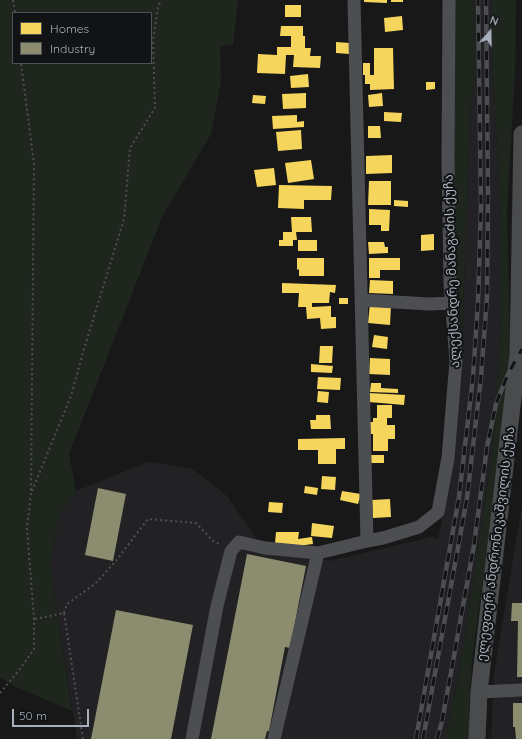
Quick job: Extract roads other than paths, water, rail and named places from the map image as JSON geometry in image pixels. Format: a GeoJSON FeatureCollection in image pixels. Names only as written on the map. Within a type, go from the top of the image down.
{"type":"FeatureCollection","features":[{"type":"Feature","properties":{"kind":"main road","name":"ელეფთერ ანდრონიკაშვილის ქუჩა"},"geometry":{"type":"LineString","coordinates":[[477,739],[479,692],[518,354],[520,323],[522,134]]}},
{"type":"Feature","properties":{"kind":"street"},"geometry":{"type":"LineString","coordinates":[[354,0],[367,541]]}},
{"type":"Feature","properties":{"kind":"street","name":"ალექსანდრე მანაგაძის ქუჩა"},"geometry":{"type":"LineString","coordinates":[[192,739],[217,606],[231,551],[239,542],[265,548],[318,553],[383,538],[419,527],[438,512],[448,458],[456,361],[452,303],[448,160],[449,0]]}},
{"type":"Feature","properties":{"kind":"street"},"geometry":{"type":"LineString","coordinates":[[361,300],[429,304],[452,303]]}},
{"type":"Feature","properties":{"kind":"street"},"geometry":{"type":"LineString","coordinates":[[274,739],[318,553]]}},
{"type":"Feature","properties":{"kind":"street"},"geometry":{"type":"LineString","coordinates":[[479,692],[522,690]]}},
{"type":"Feature","properties":{"kind":"railway"},"geometry":{"type":"LineString","coordinates":[[416,739],[459,497],[473,377],[478,303],[481,207],[478,0]]}},
{"type":"Feature","properties":{"kind":"railway"},"geometry":{"type":"LineString","coordinates":[[423,739],[467,498],[481,377],[487,297],[488,195],[486,0]]}},
{"type":"Feature","properties":{"kind":"railway"},"geometry":{"type":"LineString","coordinates":[[437,739],[442,721],[474,545],[487,447],[496,404],[508,374],[522,349]]}}]}
